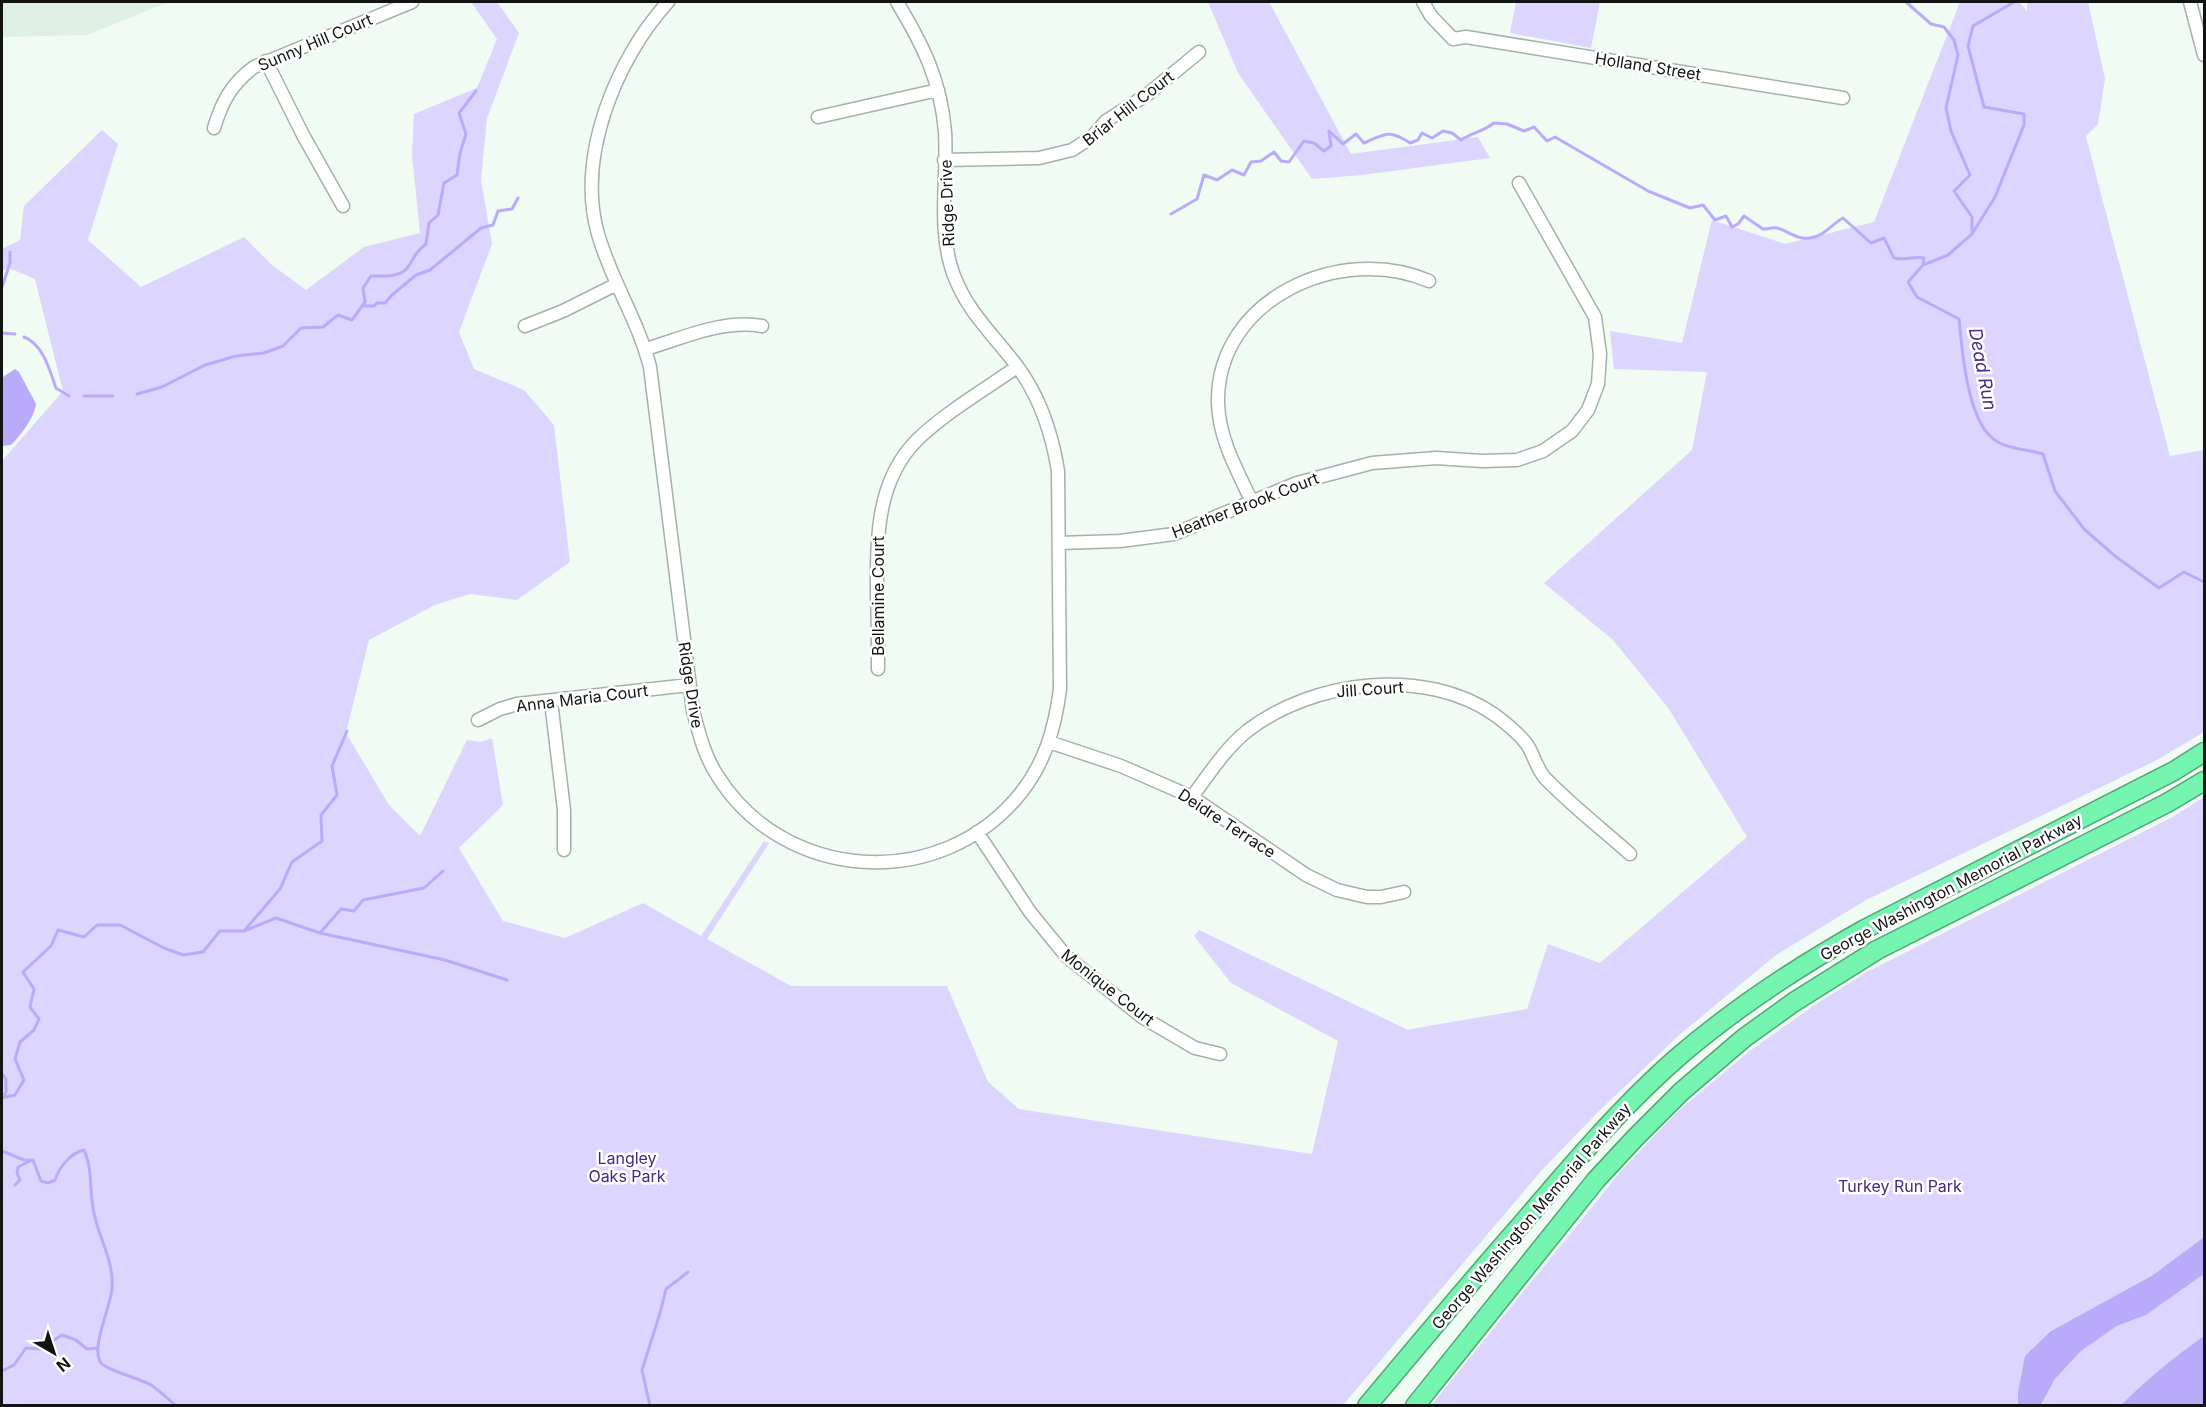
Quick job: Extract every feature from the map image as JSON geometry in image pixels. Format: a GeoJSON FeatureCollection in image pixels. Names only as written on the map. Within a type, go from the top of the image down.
{"type":"FeatureCollection","features":[{"type":"Feature","properties":{"kind":"highway","name":"George Washington Memorial Parkway"},"geometry":{"type":"LineString","coordinates":[[1367,1406],[1553,1186],[1620,1113],[1678,1058],[1726,1018],[1776,983],[1865,929],[2174,771],[2205,752]]}},
{"type":"Feature","properties":{"kind":"highway","name":"George Washington Memorial Parkway"},"geometry":{"type":"LineString","coordinates":[[1415,1406],[1596,1180],[1681,1092],[1744,1038],[1794,1002],[1877,950],[2167,803],[2205,781]]}},
{"type":"Feature","properties":{"kind":"street","name":"Sunny Hill Court"},"geometry":{"type":"LineString","coordinates":[[214,128],[221,105],[234,83],[254,67],[412,2]]}},
{"type":"Feature","properties":{"kind":"street","name":"Ridge Drive"},"geometry":{"type":"LineString","coordinates":[[668,2],[646,29],[633,50],[608,106],[596,143],[592,166],[593,213],[604,252],[646,349],[650,367],[689,685],[699,736],[716,774],[746,812],[768,829],[787,841],[829,857],[851,861],[893,862],[932,854],[950,847],[977,832],[999,815],[1020,794],[1032,778],[1049,742],[1060,689],[1058,471],[1054,448],[1039,404],[1017,367],[970,309],[953,271],[944,225],[944,124],[938,90],[926,53],[900,3]]}},
{"type":"Feature","properties":{"kind":"street","name":"Holland Street"},"geometry":{"type":"LineString","coordinates":[[1423,2],[1431,16],[1453,39],[1466,37],[1843,99]]}},
{"type":"Feature","properties":{"kind":"street"},"geometry":{"type":"LineString","coordinates":[[2190,2],[2205,55]]}},
{"type":"Feature","properties":{"kind":"street","name":"Briar Hill Court"},"geometry":{"type":"LineString","coordinates":[[945,160],[1039,158],[1072,150],[1092,137],[1106,121],[1148,94],[1199,52]]}},
{"type":"Feature","properties":{"kind":"street"},"geometry":{"type":"LineString","coordinates":[[266,61],[303,135],[343,206]]}},
{"type":"Feature","properties":{"kind":"street"},"geometry":{"type":"LineString","coordinates":[[818,117],[938,90]]}},
{"type":"Feature","properties":{"kind":"street","name":"Heather Brook Court"},"geometry":{"type":"LineString","coordinates":[[1059,543],[1160,537],[1195,526],[1313,478],[1372,464],[1436,458],[1507,461],[1533,456],[1558,442],[1584,417],[1596,393],[1600,366],[1595,317],[1519,183]]}},
{"type":"Feature","properties":{"kind":"street"},"geometry":{"type":"LineString","coordinates":[[1252,502],[1223,437],[1218,403],[1226,358],[1239,333],[1250,319],[1272,298],[1291,286],[1309,279],[1383,268],[1414,274],[1429,281]]}},
{"type":"Feature","properties":{"kind":"street"},"geometry":{"type":"LineString","coordinates":[[525,326],[563,311],[617,284]]}},
{"type":"Feature","properties":{"kind":"street"},"geometry":{"type":"LineString","coordinates":[[646,349],[729,325],[742,323],[762,326]]}},
{"type":"Feature","properties":{"kind":"street","name":"Bellamine Court"},"geometry":{"type":"LineString","coordinates":[[878,669],[877,532],[884,499],[894,474],[907,452],[918,440],[1017,367]]}},
{"type":"Feature","properties":{"kind":"street","name":"Anna Maria Court"},"geometry":{"type":"LineString","coordinates":[[478,720],[500,709],[518,704],[689,685]]}},
{"type":"Feature","properties":{"kind":"street","name":"Jill Court"},"geometry":{"type":"LineString","coordinates":[[1192,797],[1232,746],[1264,719],[1285,707],[1307,698],[1348,688],[1392,685],[1416,687],[1446,693],[1478,705],[1521,736],[1543,776],[1630,854]]}},
{"type":"Feature","properties":{"kind":"street"},"geometry":{"type":"LineString","coordinates":[[551,701],[564,810],[564,850]]}},
{"type":"Feature","properties":{"kind":"street","name":"Deidre Terrace"},"geometry":{"type":"LineString","coordinates":[[1049,742],[1143,774],[1192,797],[1306,875],[1337,890],[1367,897],[1381,897],[1404,892]]}},
{"type":"Feature","properties":{"kind":"street","name":"Monique Court"},"geometry":{"type":"LineString","coordinates":[[977,832],[1030,912],[1066,956],[1142,1017],[1195,1048],[1220,1054]]}},
{"type":"Feature","properties":{"kind":"shaded area"},"geometry":{"type":"Polygon","coordinates":[[[2,2],[169,2],[87,35],[2,37],[2,2]]]}},
{"type":"Feature","properties":{"kind":"shaded area"},"geometry":{"type":"Polygon","coordinates":[[[15,369],[19,372],[36,404],[30,420],[19,436],[11,445],[2,446],[2,381],[3,377],[15,369]]]}},
{"type":"Feature","properties":{"kind":"shaded area"},"geometry":{"type":"Polygon","coordinates":[[[2204,1237],[2204,1274],[2146,1315],[2117,1326],[2081,1351],[2055,1379],[2041,1405],[2018,1405],[2018,1392],[2025,1356],[2051,1331],[2153,1275],[2204,1237]]]}},
{"type":"Feature","properties":{"kind":"shaded area"},"geometry":{"type":"Polygon","coordinates":[[[2204,1336],[2204,1405],[2121,1405],[2161,1369],[2204,1336]]]}},
{"type":"Feature","properties":{"kind":"green space","name":"Langley Oaks Park"},"geometry":{"type":"Polygon","coordinates":[[[471,2],[497,2],[519,33],[487,118],[481,180],[492,244],[459,332],[474,369],[524,390],[554,425],[570,562],[517,600],[470,594],[435,605],[369,640],[346,733],[389,805],[420,836],[467,740],[481,742],[492,738],[503,805],[459,848],[503,921],[565,938],[643,903],[701,936],[764,841],[769,843],[707,939],[791,986],[947,986],[988,1082],[1019,1109],[1312,1154],[1338,1041],[1231,983],[1194,936],[1199,930],[1408,1030],[1527,1009],[1548,944],[1600,963],[1747,837],[1669,709],[1613,640],[1544,583],[1692,450],[1707,372],[1614,369],[1610,331],[1682,343],[1712,220],[1785,244],[1874,222],[1960,2],[2019,2],[2027,11],[2027,2],[2088,2],[2105,79],[2098,124],[2086,136],[2091,156],[2170,456],[2204,450],[2204,732],[2155,761],[1866,900],[1776,955],[1678,1036],[1600,1110],[1541,1171],[1343,1405],[2,1405],[2,461],[63,391],[35,279],[9,268],[2,271],[2,249],[20,240],[24,206],[102,130],[118,144],[88,240],[141,287],[244,237],[272,265],[306,290],[364,247],[420,233],[412,155],[414,114],[477,88],[497,39],[471,2]]]}},
{"type":"Feature","properties":{"kind":"green space"},"geometry":{"type":"Polygon","coordinates":[[[1208,2],[1269,2],[1351,154],[1478,137],[1490,158],[1362,175],[1312,179],[1238,73],[1208,2]]]}},
{"type":"Feature","properties":{"kind":"green space"},"geometry":{"type":"Polygon","coordinates":[[[1516,2],[1600,2],[1591,48],[1510,33],[1516,2]]]}},
{"type":"Feature","properties":{"kind":"green space","name":"Turkey Run Park"},"geometry":{"type":"Polygon","coordinates":[[[2204,797],[2204,1237],[2153,1275],[2051,1331],[2018,1392],[2018,1405],[1431,1406],[1622,1170],[1677,1112],[1751,1050],[1813,1006],[1867,972],[2174,816],[2204,797]]]}},
{"type":"Feature","properties":{"kind":"green space"},"geometry":{"type":"Polygon","coordinates":[[[2204,1274],[2204,1336],[2161,1369],[2121,1405],[2041,1406],[2055,1379],[2081,1351],[2117,1326],[2146,1315],[2204,1274]]]}},
{"type":"Feature","properties":{"kind":"waterway"},"geometry":{"type":"LineString","coordinates":[[1906,2],[1931,24],[1944,27],[1954,40],[1958,55],[1946,108],[1951,131],[1970,175],[1954,191],[1972,217],[1972,232]]}},
{"type":"Feature","properties":{"kind":"waterway","name":"Dead Run"},"geometry":{"type":"LineString","coordinates":[[2014,2],[1973,26],[1968,46],[1984,107],[2024,114],[2024,125],[1995,197],[1972,234],[1948,255],[1923,265],[1908,282],[1917,297],[1959,319],[1964,364],[1971,398],[1976,414],[1991,437],[2002,444],[2043,454],[2055,491],[2084,529],[2115,556],[2159,588],[2184,572],[2204,582]]}},
{"type":"Feature","properties":{"kind":"waterway"},"geometry":{"type":"LineString","coordinates":[[137,394],[162,387],[205,365],[236,356],[264,353],[283,346],[301,328],[323,327],[338,315],[352,320],[365,302],[363,288],[371,276],[391,276],[405,271],[426,244],[429,223],[438,215],[444,183],[457,175],[466,134],[459,113],[476,91]]}},
{"type":"Feature","properties":{"kind":"waterway"},"geometry":{"type":"LineString","coordinates":[[1171,214],[1197,199],[1204,175],[1217,180],[1232,170],[1244,175],[1251,162],[1261,161],[1274,152],[1281,161],[1289,162],[1304,141],[1314,143],[1324,151],[1331,146],[1329,131],[1343,144],[1356,134],[1364,143],[1387,134],[1392,134],[1410,143],[1418,140],[1422,133],[1432,138],[1443,131],[1452,133],[1461,140],[1494,123],[1507,124],[1524,131],[1534,127],[1547,141],[1555,137],[1648,191],[1690,208],[1703,205],[1715,220],[1726,216],[1732,227],[1738,224],[1744,216],[1763,229],[1777,228],[1797,237],[1810,238],[1823,233],[1843,218],[1871,243],[1884,238],[1894,258],[1924,258],[1923,265]]}},
{"type":"Feature","properties":{"kind":"waterway"},"geometry":{"type":"LineString","coordinates":[[363,306],[385,303],[416,275],[430,270],[481,228],[493,225],[498,211],[512,209],[518,198]]}},
{"type":"Feature","properties":{"kind":"waterway"},"geometry":{"type":"LineString","coordinates":[[2,287],[10,263],[10,252]]}},
{"type":"Feature","properties":{"kind":"waterway"},"geometry":{"type":"LineString","coordinates":[[2,333],[15,334]]}},
{"type":"Feature","properties":{"kind":"waterway"},"geometry":{"type":"LineString","coordinates":[[24,337],[41,352],[56,388],[69,396]]}},
{"type":"Feature","properties":{"kind":"waterway"},"geometry":{"type":"LineString","coordinates":[[84,396],[113,396]]}},
{"type":"Feature","properties":{"kind":"waterway"},"geometry":{"type":"LineString","coordinates":[[244,931],[280,889],[292,862],[322,841],[321,815],[337,795],[332,766],[347,731]]}},
{"type":"Feature","properties":{"kind":"waterway"},"geometry":{"type":"LineString","coordinates":[[320,933],[341,909],[354,911],[363,900],[424,888],[443,871]]}},
{"type":"Feature","properties":{"kind":"waterway"},"geometry":{"type":"LineString","coordinates":[[5,1097],[15,1095],[24,1080],[15,1059],[20,1042],[34,1030],[39,1019],[30,1007],[34,989],[23,972],[51,946],[58,930],[84,937],[97,925],[120,925],[164,948],[183,955],[203,952],[220,931],[244,931],[276,918],[320,933],[445,960],[507,980]]}},
{"type":"Feature","properties":{"kind":"waterway"},"geometry":{"type":"LineString","coordinates":[[2,1074],[6,1079],[6,1092],[2,1099]]}},
{"type":"Feature","properties":{"kind":"waterway"},"geometry":{"type":"LineString","coordinates":[[2,1151],[24,1160],[33,1160],[41,1181],[48,1183],[55,1180],[62,1166],[70,1158],[84,1150],[89,1165],[94,1213],[109,1259],[112,1278],[111,1296],[99,1338],[98,1356],[105,1366],[151,1385],[176,1406]]}},
{"type":"Feature","properties":{"kind":"waterway"},"geometry":{"type":"LineString","coordinates":[[15,1185],[20,1180],[17,1173],[18,1167],[30,1161]]}},
{"type":"Feature","properties":{"kind":"waterway"},"geometry":{"type":"LineString","coordinates":[[650,1406],[642,1370],[666,1289],[688,1272]]}},
{"type":"Feature","properties":{"kind":"waterway"},"geometry":{"type":"LineString","coordinates":[[2,1371],[14,1365],[26,1348],[40,1349],[62,1335],[76,1340],[87,1349],[98,1348]]}}]}
